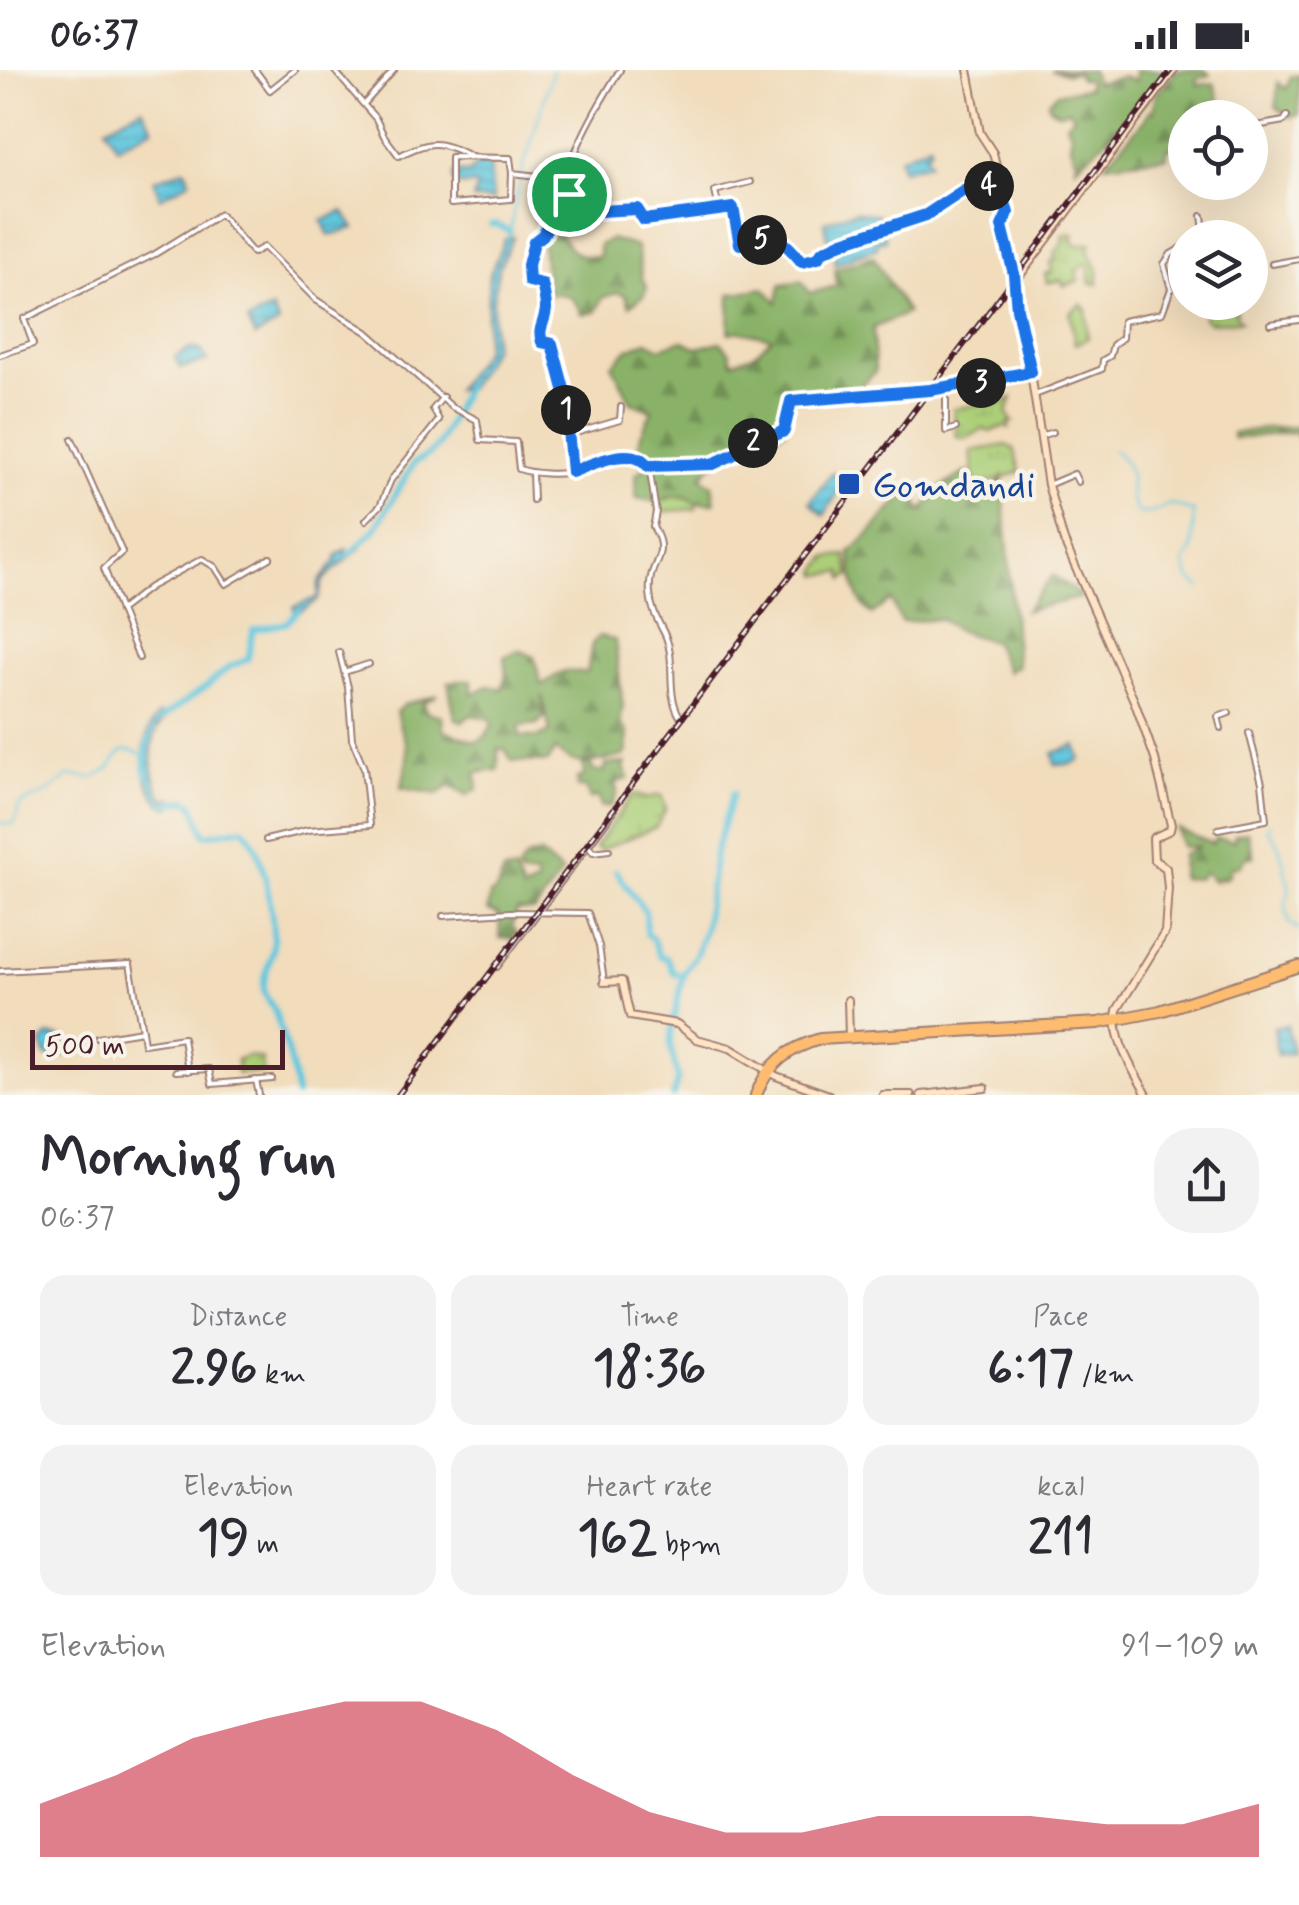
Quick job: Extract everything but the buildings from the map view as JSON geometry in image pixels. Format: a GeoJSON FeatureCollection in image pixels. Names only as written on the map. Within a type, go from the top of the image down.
{"type":"FeatureCollection","features":[{"type":"Feature","properties":{"kind":"highway"},"geometry":{"type":"LineString","coordinates":[[756,1095],[768,1070],[800,1045],[848,1037],[1115,1020],[1160,1011],[1299,966]]}},
{"type":"Feature","properties":{"kind":"main road"},"geometry":{"type":"LineString","coordinates":[[968,70],[980,133],[993,153],[1008,213],[1002,226],[1035,394],[1048,485],[1070,554],[1135,703],[1155,759],[1171,825],[1170,830],[1151,843],[1154,860],[1166,868],[1165,932],[1117,1010],[1115,1020],[1124,1051],[1147,1095]]}},
{"type":"Feature","properties":{"kind":"main road"},"geometry":{"type":"LineString","coordinates":[[1014,283],[1174,70]]}},
{"type":"Feature","properties":{"kind":"main road"},"geometry":{"type":"LineString","coordinates":[[604,982],[622,981],[630,1016],[677,1024],[697,1039],[730,1048],[776,1076],[829,1095]]}},
{"type":"Feature","properties":{"kind":"main road"},"geometry":{"type":"LineString","coordinates":[[848,1000],[848,1037]]}},
{"type":"Feature","properties":{"kind":"main road"},"geometry":{"type":"LineString","coordinates":[[921,1095],[985,1088]]}},
{"type":"Feature","properties":{"kind":"main road"},"geometry":{"type":"LineString","coordinates":[[883,1095],[911,1095]]}},
{"type":"Feature","properties":{"kind":"street"},"geometry":{"type":"LineString","coordinates":[[255,70],[270,90],[295,70]]}},
{"type":"Feature","properties":{"kind":"street"},"geometry":{"type":"LineString","coordinates":[[334,70],[364,104],[399,156],[437,142],[473,158]]}},
{"type":"Feature","properties":{"kind":"street"},"geometry":{"type":"LineString","coordinates":[[364,104],[394,70]]}},
{"type":"Feature","properties":{"kind":"street"},"geometry":{"type":"LineString","coordinates":[[572,472],[561,376],[553,347],[542,342],[539,332],[546,307],[544,288],[529,281],[526,274],[534,242],[543,235],[565,194],[565,179],[574,154],[620,70]]}},
{"type":"Feature","properties":{"kind":"street"},"geometry":{"type":"LineString","coordinates":[[1268,124],[1284,121],[1287,116]]}},
{"type":"Feature","properties":{"kind":"street"},"geometry":{"type":"LineString","coordinates":[[451,157],[510,158],[512,173],[511,199],[452,204],[451,157]]}},
{"type":"Feature","properties":{"kind":"street"},"geometry":{"type":"LineString","coordinates":[[512,173],[565,179]]}},
{"type":"Feature","properties":{"kind":"street"},"geometry":{"type":"LineString","coordinates":[[719,210],[715,191],[750,182]]}},
{"type":"Feature","properties":{"kind":"street"},"geometry":{"type":"LineString","coordinates":[[565,194],[579,197],[584,208],[637,209],[644,220],[733,208],[740,244],[775,238],[793,248],[802,262],[818,258],[843,242],[926,215],[964,190],[1000,184]]}},
{"type":"Feature","properties":{"kind":"street"},"geometry":{"type":"LineString","coordinates":[[0,355],[33,344],[24,319],[154,254],[220,214],[254,253],[264,247],[316,300],[367,332],[452,406],[477,420],[480,440],[516,442],[519,468],[532,473],[572,472],[632,455],[644,459],[656,512],[653,527],[661,540],[661,554],[650,570],[650,595],[656,622],[667,639],[674,705],[680,715]]}},
{"type":"Feature","properties":{"kind":"street"},"geometry":{"type":"LineString","coordinates":[[1202,216],[1203,220]]}},
{"type":"Feature","properties":{"kind":"street"},"geometry":{"type":"LineString","coordinates":[[1272,264],[1299,259]]}},
{"type":"Feature","properties":{"kind":"street"},"geometry":{"type":"LineString","coordinates":[[1035,394],[1102,368],[1102,360],[1110,356],[1112,346],[1122,338],[1123,322],[1162,313],[1168,303]]}},
{"type":"Feature","properties":{"kind":"street"},"geometry":{"type":"LineString","coordinates":[[1270,324],[1299,320]]}},
{"type":"Feature","properties":{"kind":"street"},"geometry":{"type":"LineString","coordinates":[[648,466],[713,464],[784,431],[791,401],[946,387],[1031,372]]}},
{"type":"Feature","properties":{"kind":"street"},"geometry":{"type":"LineString","coordinates":[[946,387],[946,432],[956,428]]}},
{"type":"Feature","properties":{"kind":"street"},"geometry":{"type":"LineString","coordinates":[[366,520],[380,506],[391,480],[440,420],[433,410],[443,397]]}},
{"type":"Feature","properties":{"kind":"street"},"geometry":{"type":"LineString","coordinates":[[569,435],[620,420],[621,407]]}},
{"type":"Feature","properties":{"kind":"street"},"geometry":{"type":"LineString","coordinates":[[1040,436],[1053,432]]}},
{"type":"Feature","properties":{"kind":"street"},"geometry":{"type":"LineString","coordinates":[[72,439],[122,552],[104,568],[139,658]]}},
{"type":"Feature","properties":{"kind":"street"},"geometry":{"type":"LineString","coordinates":[[532,473],[533,500]]}},
{"type":"Feature","properties":{"kind":"street"},"geometry":{"type":"LineString","coordinates":[[1048,485],[1074,474],[1078,482]]}},
{"type":"Feature","properties":{"kind":"street"},"geometry":{"type":"LineString","coordinates":[[120,610],[150,587],[202,559],[216,567],[226,584],[270,558]]}},
{"type":"Feature","properties":{"kind":"street"},"geometry":{"type":"LineString","coordinates":[[266,840],[308,830],[370,825],[364,768],[352,739],[339,652]]}},
{"type":"Feature","properties":{"kind":"street"},"geometry":{"type":"LineString","coordinates":[[344,672],[369,664]]}},
{"type":"Feature","properties":{"kind":"street"},"geometry":{"type":"LineString","coordinates":[[1221,728],[1218,718],[1229,713]]}},
{"type":"Feature","properties":{"kind":"street"},"geometry":{"type":"LineString","coordinates":[[1218,829],[1266,820],[1262,783],[1249,733]]}},
{"type":"Feature","properties":{"kind":"street"},"geometry":{"type":"LineString","coordinates":[[498,967],[614,811]]}},
{"type":"Feature","properties":{"kind":"street"},"geometry":{"type":"LineString","coordinates":[[588,846],[593,852],[610,850]]}},
{"type":"Feature","properties":{"kind":"street"},"geometry":{"type":"LineString","coordinates":[[443,916],[590,914],[604,982]]}},
{"type":"Feature","properties":{"kind":"street"},"geometry":{"type":"LineString","coordinates":[[0,972],[130,964],[144,1044],[184,1038],[188,1071]]}},
{"type":"Feature","properties":{"kind":"street"},"geometry":{"type":"LineString","coordinates":[[98,1038],[142,1030]]}},
{"type":"Feature","properties":{"kind":"street"},"geometry":{"type":"LineString","coordinates":[[176,1072],[209,1070],[212,1084],[272,1079]]}},
{"type":"Feature","properties":{"kind":"street"},"geometry":{"type":"LineString","coordinates":[[256,1080],[258,1095]]}},
{"type":"Feature","properties":{"kind":"green space"},"geometry":{"type":"Polygon","coordinates":[[[1051,70],[1091,70],[1096,83],[1123,77],[1135,81],[1135,70],[1168,70],[1139,110],[1075,168],[1072,133],[1066,124],[1074,116],[1069,110],[1060,113],[1050,108],[1048,102],[1057,93],[1088,88],[1088,80],[1080,79],[1075,71],[1068,74],[1051,70]]]}},
{"type":"Feature","properties":{"kind":"green space"},"geometry":{"type":"Polygon","coordinates":[[[1177,70],[1205,70],[1210,75],[1197,78],[1198,85],[1214,83],[1219,100],[1168,100],[1167,157],[1105,164],[1149,110],[1153,112],[1155,96],[1177,70]]]}},
{"type":"Feature","properties":{"kind":"green space"},"geometry":{"type":"Polygon","coordinates":[[[1299,75],[1299,115],[1289,117],[1276,107],[1278,82],[1286,89],[1291,77],[1299,75]]]}},
{"type":"Feature","properties":{"kind":"green space"},"geometry":{"type":"Polygon","coordinates":[[[1070,233],[1076,245],[1091,243],[1088,249],[1098,270],[1098,284],[1090,283],[1089,267],[1085,264],[1076,271],[1079,281],[1064,286],[1061,280],[1047,283],[1045,274],[1052,272],[1050,262],[1055,261],[1054,254],[1064,242],[1063,235],[1070,233]]]}},
{"type":"Feature","properties":{"kind":"green space"},"geometry":{"type":"Polygon","coordinates":[[[561,235],[572,250],[586,257],[599,257],[599,245],[611,239],[637,247],[647,288],[643,296],[630,306],[626,296],[618,292],[602,298],[596,312],[582,314],[570,297],[549,294],[542,245],[548,236],[561,235]]]}},
{"type":"Feature","properties":{"kind":"green space"},"geometry":{"type":"Polygon","coordinates":[[[873,256],[907,313],[873,328],[875,372],[856,391],[791,401],[784,431],[713,464],[701,477],[712,484],[715,503],[696,503],[673,496],[658,502],[636,498],[636,474],[648,466],[639,452],[640,439],[652,410],[631,402],[612,365],[628,349],[647,341],[661,348],[682,340],[697,348],[720,342],[730,352],[732,362],[753,355],[772,338],[741,331],[729,333],[730,294],[764,288],[777,302],[781,284],[801,281],[810,293],[837,286],[835,269],[873,256]]]}},
{"type":"Feature","properties":{"kind":"green space"},"geometry":{"type":"Polygon","coordinates":[[[1081,304],[1086,310],[1088,338],[1075,344],[1070,313],[1081,304]]]}},
{"type":"Feature","properties":{"kind":"green space"},"geometry":{"type":"Polygon","coordinates":[[[1012,398],[1007,413],[1013,422],[1009,422],[1009,428],[990,432],[983,429],[966,439],[957,437],[953,409],[992,402],[994,406],[1012,398]]]}},
{"type":"Feature","properties":{"kind":"green space"},"geometry":{"type":"Polygon","coordinates":[[[1298,424],[1299,442],[1295,432],[1233,439],[1232,434],[1296,427],[1298,424]]]}},
{"type":"Feature","properties":{"kind":"green space"},"geometry":{"type":"Polygon","coordinates":[[[1006,445],[1014,449],[1020,472],[982,485],[974,480],[971,451],[1006,445]]]}},
{"type":"Feature","properties":{"kind":"green space"},"geometry":{"type":"Polygon","coordinates":[[[967,472],[978,495],[995,490],[1002,476],[1017,666],[1007,672],[994,642],[959,631],[940,619],[901,622],[891,600],[872,614],[861,602],[855,586],[850,552],[897,503],[913,491],[921,512],[942,486],[967,472]]]}},
{"type":"Feature","properties":{"kind":"green space"},"geometry":{"type":"Polygon","coordinates":[[[673,496],[686,497],[696,503],[696,509],[659,512],[658,502],[673,496]]]}},
{"type":"Feature","properties":{"kind":"green space"},"geometry":{"type":"Polygon","coordinates":[[[846,555],[850,575],[844,580],[842,572],[819,575],[827,557],[846,555]]]}},
{"type":"Feature","properties":{"kind":"green space"},"geometry":{"type":"Polygon","coordinates":[[[1053,575],[1082,597],[1025,611],[1053,575]]]}},
{"type":"Feature","properties":{"kind":"green space"},"geometry":{"type":"Polygon","coordinates":[[[599,636],[615,640],[623,708],[620,723],[628,733],[624,756],[579,762],[555,749],[548,762],[512,761],[505,749],[498,749],[498,770],[476,773],[478,789],[467,795],[451,786],[437,794],[401,788],[407,749],[396,712],[405,704],[438,695],[424,702],[426,712],[442,716],[443,730],[476,742],[485,737],[492,725],[489,718],[471,715],[462,722],[455,718],[448,682],[472,680],[472,694],[488,686],[502,689],[506,675],[504,657],[519,650],[534,657],[541,685],[564,671],[587,673],[592,644],[599,636]],[[542,696],[544,717],[537,724],[519,726],[520,737],[539,737],[550,732],[542,696]]]}},
{"type":"Feature","properties":{"kind":"green space"},"geometry":{"type":"Polygon","coordinates":[[[626,763],[628,779],[616,782],[617,794],[611,806],[601,807],[598,796],[590,799],[585,787],[578,788],[577,778],[584,777],[583,764],[591,764],[593,771],[605,771],[606,764],[626,763]]]}},
{"type":"Feature","properties":{"kind":"green space"},"geometry":{"type":"Polygon","coordinates":[[[633,794],[646,798],[661,795],[666,809],[656,827],[600,850],[595,847],[633,794]]]}},
{"type":"Feature","properties":{"kind":"green space"},"geometry":{"type":"Polygon","coordinates":[[[1177,829],[1213,844],[1215,838],[1234,841],[1235,835],[1247,832],[1254,857],[1245,857],[1222,880],[1215,882],[1204,872],[1198,879],[1181,878],[1182,854],[1200,846],[1182,847],[1177,829]]]}},
{"type":"Feature","properties":{"kind":"green space"},"geometry":{"type":"Polygon","coordinates":[[[540,854],[562,873],[535,911],[517,911],[512,926],[517,933],[512,939],[500,938],[499,915],[488,911],[490,895],[496,891],[504,872],[515,871],[523,891],[537,883],[536,876],[521,875],[518,869],[526,858],[540,854]]]}},
{"type":"Feature","properties":{"kind":"green space"},"geometry":{"type":"Polygon","coordinates":[[[237,1059],[262,1059],[263,1073],[237,1074],[237,1059]]]}},
{"type":"Feature","properties":{"kind":"water"},"geometry":{"type":"Polygon","coordinates":[[[142,108],[153,128],[117,147],[106,127],[142,108]]]}},
{"type":"Feature","properties":{"kind":"water"},"geometry":{"type":"Polygon","coordinates":[[[930,144],[925,153],[929,163],[902,170],[899,158],[930,144]]]}},
{"type":"Feature","properties":{"kind":"water"},"geometry":{"type":"Polygon","coordinates":[[[490,164],[493,200],[473,199],[475,185],[456,185],[455,172],[470,173],[477,165],[490,164]]]}},
{"type":"Feature","properties":{"kind":"water"},"geometry":{"type":"Polygon","coordinates":[[[185,169],[190,181],[160,198],[154,180],[185,169]]]}},
{"type":"Feature","properties":{"kind":"water"},"geometry":{"type":"Polygon","coordinates":[[[343,211],[354,228],[329,235],[322,221],[343,211]]]}},
{"type":"Feature","properties":{"kind":"water"},"geometry":{"type":"Polygon","coordinates":[[[855,211],[879,215],[881,227],[830,246],[824,222],[855,211]]]}},
{"type":"Feature","properties":{"kind":"water"},"geometry":{"type":"Polygon","coordinates":[[[883,230],[886,240],[877,242],[877,248],[835,264],[834,248],[883,230]]]}},
{"type":"Feature","properties":{"kind":"water"},"geometry":{"type":"Polygon","coordinates":[[[513,237],[498,270],[493,300],[493,347],[468,389],[456,390],[485,349],[489,276],[505,239],[513,237]]]}},
{"type":"Feature","properties":{"kind":"water"},"geometry":{"type":"Polygon","coordinates":[[[272,309],[279,324],[255,336],[248,321],[272,309]]]}},
{"type":"Feature","properties":{"kind":"water"},"geometry":{"type":"Polygon","coordinates":[[[192,347],[202,351],[207,361],[181,368],[175,358],[192,347]]]}},
{"type":"Feature","properties":{"kind":"water"},"geometry":{"type":"Polygon","coordinates":[[[832,473],[847,478],[824,515],[810,502],[832,473]]]}},
{"type":"Feature","properties":{"kind":"water"},"geometry":{"type":"Polygon","coordinates":[[[360,548],[323,580],[318,600],[295,615],[294,607],[318,597],[319,582],[336,556],[360,548]]]}},
{"type":"Feature","properties":{"kind":"water"},"geometry":{"type":"Polygon","coordinates":[[[159,714],[165,719],[152,746],[152,766],[160,794],[167,800],[172,798],[171,807],[157,799],[150,788],[144,763],[147,736],[159,714]]]}},
{"type":"Feature","properties":{"kind":"water"},"geometry":{"type":"Polygon","coordinates":[[[1076,745],[1080,759],[1055,765],[1053,753],[1076,745]]]}},
{"type":"Feature","properties":{"kind":"water"},"geometry":{"type":"Polygon","coordinates":[[[1287,1025],[1292,1053],[1277,1055],[1274,1027],[1287,1025]]]}},
{"type":"Feature","properties":{"kind":"water"},"geometry":{"type":"Polygon","coordinates":[[[49,1035],[65,1038],[64,1056],[45,1055],[42,1043],[49,1035]]]}},
{"type":"Feature","properties":{"kind":"waterway"},"geometry":{"type":"LineString","coordinates":[[508,240],[521,175],[553,70]]}},
{"type":"Feature","properties":{"kind":"waterway"},"geometry":{"type":"LineString","coordinates":[[491,225],[510,232]]}},
{"type":"Feature","properties":{"kind":"waterway"},"geometry":{"type":"LineString","coordinates":[[347,556],[374,531],[414,463],[438,445],[466,386]]}},
{"type":"Feature","properties":{"kind":"waterway"},"geometry":{"type":"LineString","coordinates":[[1113,450],[1127,466],[1138,513],[1151,513],[1171,504],[1194,512],[1192,550],[1184,563],[1189,578],[1201,588]]}},
{"type":"Feature","properties":{"kind":"waterway"},"geometry":{"type":"LineString","coordinates":[[159,720],[229,667],[248,659],[253,630],[287,623],[299,610]]}},
{"type":"Feature","properties":{"kind":"waterway"},"geometry":{"type":"LineString","coordinates":[[147,775],[144,760],[149,739]]}},
{"type":"Feature","properties":{"kind":"waterway"},"geometry":{"type":"LineString","coordinates":[[0,823],[15,824],[19,805],[45,794],[68,776],[94,778],[109,769],[125,750],[144,755]]}},
{"type":"Feature","properties":{"kind":"waterway"},"geometry":{"type":"LineString","coordinates":[[673,1095],[678,1079],[670,1045],[672,1026],[684,973],[697,953],[705,927],[715,852],[733,793]]}},
{"type":"Feature","properties":{"kind":"waterway"},"geometry":{"type":"LineString","coordinates":[[166,804],[187,800],[193,804],[205,835],[243,828],[257,851],[267,884],[273,933],[264,992],[282,1032],[296,1095]]}},
{"type":"Feature","properties":{"kind":"waterway"},"geometry":{"type":"LineString","coordinates":[[1270,823],[1268,829],[1279,846],[1285,869]]}},
{"type":"Feature","properties":{"kind":"waterway"},"geometry":{"type":"LineString","coordinates":[[616,871],[646,913],[646,934],[653,939],[659,956],[667,958],[674,973],[684,976]]}},
{"type":"Feature","properties":{"kind":"waterway"},"geometry":{"type":"LineString","coordinates":[[1285,871],[1289,923],[1299,930]]}},
{"type":"Feature","properties":{"kind":"railway"},"geometry":{"type":"LineString","coordinates":[[398,1095],[1171,70]]}},
{"type":"Feature","properties":{"kind":"place","name":"Gomdandi"},"geometry":{"type":"Point","coordinates":[849,484]}},
{"type":"Feature","properties":{"kind":"route"},"geometry":{"type":"LineString","coordinates":[[1000,184],[1008,213],[1002,226],[1031,372],[930,390],[791,401],[784,431],[713,464],[648,466],[644,459],[632,455],[572,472],[561,376],[552,344],[542,342],[539,332],[545,316],[544,288],[529,281],[526,274],[534,242],[543,235],[559,202],[569,194],[579,197],[584,208],[637,209],[644,220],[733,208],[740,244],[775,238],[793,248],[802,262],[818,258],[843,242],[926,215],[964,190],[1000,184]]}}]}
